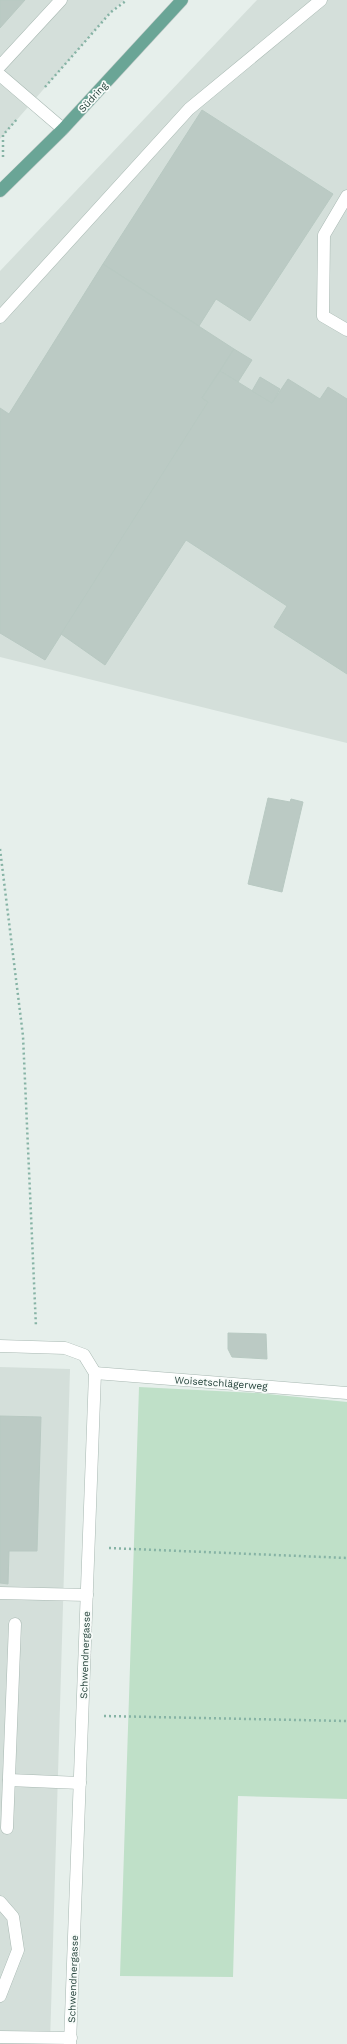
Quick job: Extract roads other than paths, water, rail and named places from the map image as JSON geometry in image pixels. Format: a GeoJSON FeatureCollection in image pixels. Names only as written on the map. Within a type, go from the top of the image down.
{"type":"FeatureCollection","features":[{"type":"Feature","properties":{"kind":"main road","name":"Südring"},"geometry":{"type":"LineString","coordinates":[[0,192],[63,129],[182,0]]}},
{"type":"Feature","properties":{"kind":"street"},"geometry":{"type":"LineString","coordinates":[[0,66],[61,0]]}},
{"type":"Feature","properties":{"kind":"street"},"geometry":{"type":"LineString","coordinates":[[0,317],[189,109],[321,0]]}},
{"type":"Feature","properties":{"kind":"street"},"geometry":{"type":"LineString","coordinates":[[0,76],[63,129]]}},
{"type":"Feature","properties":{"kind":"street"},"geometry":{"type":"LineString","coordinates":[[347,196],[324,235],[323,316],[347,330]]}},
{"type":"Feature","properties":{"kind":"street"},"geometry":{"type":"LineString","coordinates":[[0,1346],[65,1348],[84,1355],[95,1373]]}},
{"type":"Feature","properties":{"kind":"street","name":"Woisetschlägerweg"},"geometry":{"type":"LineString","coordinates":[[95,1373],[347,1393]]}},
{"type":"Feature","properties":{"kind":"street","name":"Schwendnergasse"},"geometry":{"type":"LineString","coordinates":[[70,2041],[95,1373]]}},
{"type":"Feature","properties":{"kind":"street"},"geometry":{"type":"LineString","coordinates":[[0,1593],[87,1595]]}},
{"type":"Feature","properties":{"kind":"street"},"geometry":{"type":"LineString","coordinates":[[7,1828],[15,1624]]}},
{"type":"Feature","properties":{"kind":"street"},"geometry":{"type":"LineString","coordinates":[[9,1780],[80,1783]]}},
{"type":"Feature","properties":{"kind":"street"},"geometry":{"type":"LineString","coordinates":[[0,1902],[13,1917],[18,1950],[0,1996]]}},
{"type":"Feature","properties":{"kind":"street"},"geometry":{"type":"LineString","coordinates":[[0,2037],[70,2041]]}}]}
